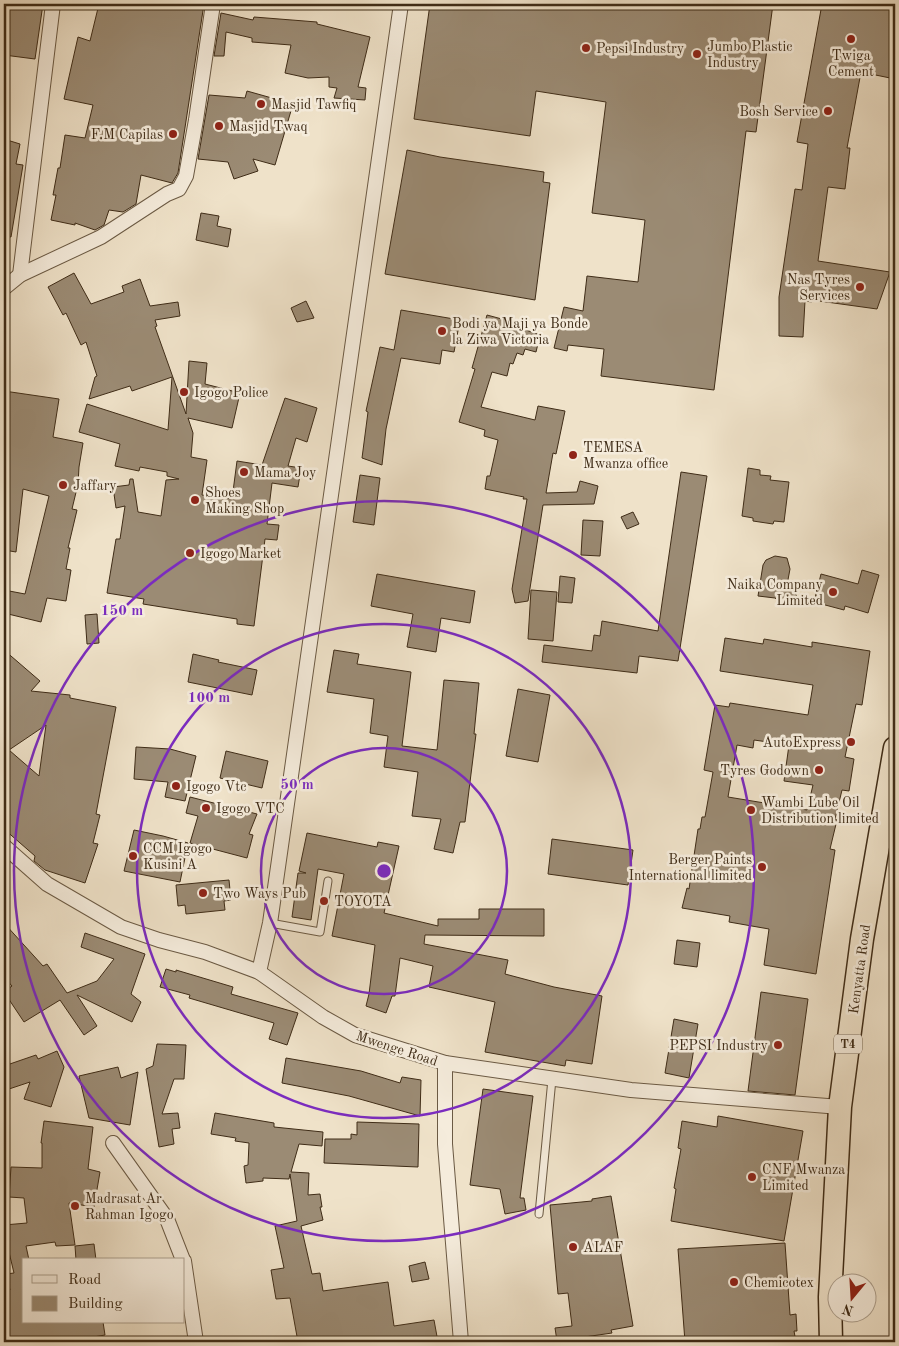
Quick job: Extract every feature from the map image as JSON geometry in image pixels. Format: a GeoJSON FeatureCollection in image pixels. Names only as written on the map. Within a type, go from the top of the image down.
{"type":"FeatureCollection","features":[{"type":"Feature","properties":{"kind":"highway","name":"Kenyatta Road"},"geometry":{"type":"LineString","coordinates":[[831,1342],[830,1297],[840,1107],[862,939],[895,748]]}},
{"type":"Feature","properties":{"kind":"street"},"geometry":{"type":"LineString","coordinates":[[20,274],[53,4]]}},
{"type":"Feature","properties":{"kind":"street"},"geometry":{"type":"LineString","coordinates":[[4,288],[20,274],[101,237],[179,188],[186,176],[213,4]]}},
{"type":"Feature","properties":{"kind":"street"},"geometry":{"type":"LineString","coordinates":[[259,972],[270,923],[402,4]]}},
{"type":"Feature","properties":{"kind":"street","name":"Mwenge Road"},"geometry":{"type":"LineString","coordinates":[[4,846],[48,884],[122,927],[159,940],[205,952],[259,972],[323,1017],[355,1035],[445,1063],[552,1079],[632,1090],[840,1107]]}},
{"type":"Feature","properties":{"kind":"street"},"geometry":{"type":"LineString","coordinates":[[445,1063],[445,1144],[461,1342]]}},
{"type":"Feature","properties":{"kind":"street"},"geometry":{"type":"LineString","coordinates":[[113,1143],[167,1219],[182,1258]]}},
{"type":"Feature","properties":{"kind":"street"},"geometry":{"type":"LineString","coordinates":[[185,1273],[196,1342]]}},
{"type":"Feature","properties":{"kind":"lane"},"geometry":{"type":"LineString","coordinates":[[270,923],[320,932],[328,881]]}},
{"type":"Feature","properties":{"kind":"lane"},"geometry":{"type":"LineString","coordinates":[[539,1214],[552,1079]]}},
{"type":"Feature","properties":{"kind":"building"},"geometry":{"type":"Polygon","coordinates":[[[10,4],[43,4],[35,59],[4,55],[4,27],[7,28],[10,4]]]}},
{"type":"Feature","properties":{"kind":"building"},"geometry":{"type":"Polygon","coordinates":[[[99,4],[204,4],[178,173],[172,183],[141,175],[136,204],[123,212],[109,210],[104,225],[95,230],[75,223],[75,225],[51,220],[56,195],[53,195],[58,168],[60,168],[65,135],[85,138],[93,105],[64,99],[78,37],[90,41],[99,4]]]}},
{"type":"Feature","properties":{"kind":"building"},"geometry":{"type":"Polygon","coordinates":[[[430,4],[773,4],[756,132],[746,131],[714,390],[601,376],[604,349],[568,345],[567,351],[554,348],[564,307],[583,311],[587,276],[638,282],[645,220],[592,213],[606,102],[536,91],[530,136],[414,119],[430,4]]]}},
{"type":"Feature","properties":{"kind":"building"},"geometry":{"type":"Polygon","coordinates":[[[822,4],[895,4],[895,79],[861,72],[847,148],[850,148],[845,189],[828,187],[818,261],[890,272],[877,309],[812,300],[812,302],[805,301],[803,337],[779,336],[779,297],[795,189],[802,190],[808,144],[797,142],[822,4]]]}},
{"type":"Feature","properties":{"kind":"building"},"geometry":{"type":"Polygon","coordinates":[[[221,13],[253,20],[254,17],[317,22],[317,24],[370,37],[358,87],[366,88],[365,100],[334,98],[337,88],[329,87],[329,77],[308,78],[285,73],[291,45],[252,42],[252,38],[226,32],[224,56],[214,56],[221,13]]]}},
{"type":"Feature","properties":{"kind":"building"},"geometry":{"type":"Polygon","coordinates":[[[247,91],[293,104],[275,165],[253,159],[258,171],[234,179],[228,162],[198,159],[209,95],[245,98],[247,91]]]}},
{"type":"Feature","properties":{"kind":"building"},"geometry":{"type":"Polygon","coordinates":[[[7,140],[20,144],[16,164],[23,165],[11,237],[4,236],[4,152],[7,140]]]}},
{"type":"Feature","properties":{"kind":"building"},"geometry":{"type":"Polygon","coordinates":[[[407,150],[440,157],[544,172],[543,182],[550,183],[535,300],[385,274],[407,150]]]}},
{"type":"Feature","properties":{"kind":"building"},"geometry":{"type":"Polygon","coordinates":[[[201,213],[219,216],[217,226],[231,229],[228,247],[196,240],[201,213]]]}},
{"type":"Feature","properties":{"kind":"building"},"geometry":{"type":"Polygon","coordinates":[[[74,273],[91,304],[124,292],[122,286],[140,279],[150,306],[178,302],[180,316],[155,320],[157,326],[155,327],[186,414],[189,361],[207,363],[205,384],[240,393],[232,428],[188,418],[193,433],[191,457],[207,460],[202,495],[232,499],[237,461],[262,465],[285,398],[317,408],[307,442],[296,438],[288,466],[301,468],[298,487],[272,483],[267,524],[279,525],[277,540],[265,539],[254,626],[237,624],[237,619],[143,604],[144,599],[107,593],[116,539],[120,539],[125,506],[116,508],[113,487],[129,485],[130,479],[133,479],[138,512],[161,516],[166,480],[179,479],[167,476],[167,472],[140,467],[139,471],[115,466],[120,444],[79,432],[87,404],[168,430],[172,377],[132,391],[130,386],[89,399],[95,377],[97,376],[86,342],[81,345],[66,313],[63,315],[48,287],[74,273]]]}},
{"type":"Feature","properties":{"kind":"building"},"geometry":{"type":"Polygon","coordinates":[[[306,301],[314,318],[297,322],[291,308],[306,301]]]}},
{"type":"Feature","properties":{"kind":"building"},"geometry":{"type":"Polygon","coordinates":[[[401,310],[460,320],[454,352],[442,350],[440,364],[401,358],[386,429],[382,465],[362,458],[368,412],[366,411],[380,347],[394,350],[401,310]]]}},
{"type":"Feature","properties":{"kind":"building"},"geometry":{"type":"Polygon","coordinates":[[[487,315],[524,325],[523,329],[540,335],[536,352],[525,349],[523,355],[517,353],[513,364],[510,363],[507,376],[492,372],[481,407],[535,420],[538,406],[565,411],[556,454],[553,453],[546,493],[577,492],[580,481],[598,486],[594,504],[543,505],[528,601],[515,603],[512,589],[527,499],[485,489],[498,440],[484,436],[485,430],[459,422],[475,369],[472,368],[487,315]]]}},
{"type":"Feature","properties":{"kind":"building"},"geometry":{"type":"Polygon","coordinates":[[[4,391],[59,399],[53,437],[83,443],[78,484],[72,509],[77,510],[68,548],[70,548],[66,569],[71,570],[66,601],[47,598],[41,622],[4,613],[4,590],[25,594],[49,496],[23,489],[16,552],[4,550],[4,391]]]}},
{"type":"Feature","properties":{"kind":"building"},"geometry":{"type":"Polygon","coordinates":[[[748,468],[760,470],[760,475],[771,476],[770,480],[789,482],[784,522],[774,521],[773,524],[753,521],[753,518],[742,516],[748,468]]]}},
{"type":"Feature","properties":{"kind":"building"},"geometry":{"type":"Polygon","coordinates":[[[681,472],[707,476],[678,661],[639,656],[637,673],[542,662],[544,645],[592,651],[594,635],[600,636],[602,621],[658,631],[681,472]]]}},
{"type":"Feature","properties":{"kind":"building"},"geometry":{"type":"Polygon","coordinates":[[[360,475],[380,478],[374,525],[353,522],[360,475]]]}},
{"type":"Feature","properties":{"kind":"building"},"geometry":{"type":"Polygon","coordinates":[[[633,512],[639,524],[627,529],[621,517],[633,512]]]}},
{"type":"Feature","properties":{"kind":"building"},"geometry":{"type":"Polygon","coordinates":[[[583,520],[603,521],[600,556],[581,555],[583,520]]]}},
{"type":"Feature","properties":{"kind":"building"},"geometry":{"type":"Polygon","coordinates":[[[775,556],[787,558],[790,569],[787,585],[792,588],[798,598],[788,603],[781,603],[775,598],[758,596],[763,565],[766,560],[775,556]]]}},
{"type":"Feature","properties":{"kind":"building"},"geometry":{"type":"Polygon","coordinates":[[[862,570],[879,575],[868,613],[845,606],[844,610],[814,602],[821,574],[858,584],[862,570]]]}},
{"type":"Feature","properties":{"kind":"building"},"geometry":{"type":"Polygon","coordinates":[[[377,574],[475,591],[470,623],[441,618],[436,652],[407,647],[413,614],[371,606],[377,574]]]}},
{"type":"Feature","properties":{"kind":"building"},"geometry":{"type":"Polygon","coordinates":[[[560,576],[575,578],[572,603],[558,602],[560,576]]]}},
{"type":"Feature","properties":{"kind":"building"},"geometry":{"type":"Polygon","coordinates":[[[531,590],[557,592],[553,641],[528,639],[531,590]]]}},
{"type":"Feature","properties":{"kind":"building"},"geometry":{"type":"Polygon","coordinates":[[[97,614],[99,643],[87,644],[85,615],[97,614]]]}},
{"type":"Feature","properties":{"kind":"building"},"geometry":{"type":"Polygon","coordinates":[[[725,638],[763,644],[764,639],[812,647],[812,642],[870,651],[862,705],[856,704],[845,757],[854,759],[849,791],[842,790],[835,819],[837,820],[830,849],[835,850],[816,974],[764,965],[769,929],[729,922],[730,916],[682,908],[687,888],[689,889],[698,829],[700,829],[702,817],[705,817],[713,772],[704,770],[715,705],[729,707],[730,703],[808,715],[813,685],[720,671],[725,638]],[[754,740],[753,748],[737,745],[728,797],[807,810],[813,785],[784,781],[789,745],[754,740]]]}},
{"type":"Feature","properties":{"kind":"building"},"geometry":{"type":"Polygon","coordinates":[[[4,650],[40,681],[31,691],[70,695],[70,698],[116,707],[96,814],[100,815],[93,843],[98,844],[85,883],[45,870],[34,861],[35,856],[4,829],[4,650]],[[46,725],[9,750],[39,776],[46,725]]]}},
{"type":"Feature","properties":{"kind":"building"},"geometry":{"type":"Polygon","coordinates":[[[334,650],[359,654],[357,664],[411,672],[402,746],[437,750],[444,680],[479,683],[474,734],[476,734],[465,822],[460,822],[453,853],[434,849],[441,819],[412,816],[418,772],[384,767],[388,736],[370,733],[374,699],[327,692],[334,650]]]}},
{"type":"Feature","properties":{"kind":"building"},"geometry":{"type":"Polygon","coordinates":[[[193,654],[219,660],[218,662],[257,670],[252,695],[188,682],[193,654]]]}},
{"type":"Feature","properties":{"kind":"building"},"geometry":{"type":"Polygon","coordinates":[[[518,689],[550,695],[538,762],[506,756],[518,689]]]}},
{"type":"Feature","properties":{"kind":"building"},"geometry":{"type":"Polygon","coordinates":[[[136,747],[170,749],[196,756],[185,801],[165,797],[168,782],[134,779],[136,747]]]}},
{"type":"Feature","properties":{"kind":"building"},"geometry":{"type":"Polygon","coordinates":[[[226,751],[268,761],[262,788],[220,778],[226,751]]]}},
{"type":"Feature","properties":{"kind":"building"},"geometry":{"type":"Polygon","coordinates":[[[190,797],[257,814],[249,834],[253,835],[247,858],[190,843],[198,816],[186,813],[190,797]]]}},
{"type":"Feature","properties":{"kind":"building"},"geometry":{"type":"Polygon","coordinates":[[[134,830],[188,843],[180,882],[124,871],[134,830]]]}},
{"type":"Feature","properties":{"kind":"building"},"geometry":{"type":"Polygon","coordinates":[[[307,833],[377,847],[378,842],[399,846],[384,913],[438,926],[438,919],[479,919],[479,909],[544,909],[544,936],[425,935],[424,944],[508,960],[505,974],[554,987],[602,996],[592,1064],[566,1060],[565,1066],[485,1052],[495,1002],[429,987],[433,966],[400,958],[395,996],[392,996],[386,1013],[366,1006],[375,945],[332,936],[344,874],[318,869],[311,920],[292,917],[298,873],[306,873],[299,871],[307,833]]]}},
{"type":"Feature","properties":{"kind":"building"},"geometry":{"type":"Polygon","coordinates":[[[552,839],[633,850],[628,885],[548,874],[552,839]]]}},
{"type":"Feature","properties":{"kind":"building","name":"Two Ways Pub"},"geometry":{"type":"Polygon","coordinates":[[[229,880],[231,900],[224,901],[225,910],[186,914],[185,905],[178,906],[176,885],[229,880]]]}},
{"type":"Feature","properties":{"kind":"building"},"geometry":{"type":"Polygon","coordinates":[[[4,923],[43,966],[47,964],[67,993],[97,981],[114,959],[81,947],[85,933],[145,954],[131,994],[141,1002],[132,1022],[77,995],[97,1026],[84,1035],[60,1000],[24,1022],[4,992],[12,986],[4,977],[4,923]]]}},
{"type":"Feature","properties":{"kind":"building"},"geometry":{"type":"Polygon","coordinates":[[[677,940],[700,943],[697,967],[674,964],[677,940]]]}},
{"type":"Feature","properties":{"kind":"building"},"geometry":{"type":"Polygon","coordinates":[[[166,969],[176,972],[176,970],[233,987],[231,994],[298,1013],[287,1045],[269,1039],[274,1023],[189,998],[190,995],[160,987],[166,969]]]}},
{"type":"Feature","properties":{"kind":"building","name":"PEPSI Industry"},"geometry":{"type":"Polygon","coordinates":[[[761,992],[808,999],[795,1095],[748,1091],[761,992]]]}},
{"type":"Feature","properties":{"kind":"building"},"geometry":{"type":"Polygon","coordinates":[[[674,1019],[698,1024],[689,1078],[665,1073],[674,1019]]]}},
{"type":"Feature","properties":{"kind":"building"},"geometry":{"type":"Polygon","coordinates":[[[157,1044],[186,1045],[184,1079],[174,1079],[162,1114],[178,1113],[180,1128],[172,1129],[174,1144],[159,1147],[146,1069],[153,1066],[157,1044]]]}},
{"type":"Feature","properties":{"kind":"building"},"geometry":{"type":"Polygon","coordinates":[[[57,1051],[64,1067],[51,1107],[24,1099],[30,1082],[9,1089],[4,1066],[36,1055],[38,1059],[57,1051]]]}},
{"type":"Feature","properties":{"kind":"building"},"geometry":{"type":"Polygon","coordinates":[[[286,1058],[361,1071],[400,1083],[402,1077],[421,1080],[420,1116],[349,1096],[282,1083],[286,1058]]]}},
{"type":"Feature","properties":{"kind":"building"},"geometry":{"type":"Polygon","coordinates":[[[118,1067],[121,1078],[138,1072],[130,1125],[89,1118],[79,1076],[118,1067]]]}},
{"type":"Feature","properties":{"kind":"building"},"geometry":{"type":"Polygon","coordinates":[[[483,1089],[533,1096],[520,1198],[524,1198],[526,1210],[505,1214],[500,1189],[470,1185],[483,1089]]]}},
{"type":"Feature","properties":{"kind":"building"},"geometry":{"type":"Polygon","coordinates":[[[215,1113],[274,1123],[274,1127],[323,1132],[322,1146],[299,1144],[291,1172],[309,1173],[308,1195],[320,1194],[323,1220],[301,1226],[312,1274],[320,1273],[323,1291],[388,1282],[394,1326],[434,1320],[438,1342],[298,1342],[290,1298],[276,1299],[271,1270],[284,1268],[275,1226],[297,1221],[290,1174],[289,1179],[263,1178],[263,1181],[246,1183],[244,1166],[248,1165],[249,1143],[235,1141],[236,1138],[211,1134],[215,1113]]]}},
{"type":"Feature","properties":{"kind":"building","name":"CNF Mwanza Limited"},"geometry":{"type":"Polygon","coordinates":[[[718,1116],[803,1131],[784,1241],[671,1221],[676,1189],[674,1188],[681,1149],[678,1148],[682,1121],[717,1127],[718,1116]]]}},
{"type":"Feature","properties":{"kind":"building"},"geometry":{"type":"Polygon","coordinates":[[[44,1121],[93,1127],[88,1169],[100,1172],[94,1207],[69,1203],[75,1245],[56,1246],[55,1242],[26,1246],[29,1258],[22,1258],[22,1324],[103,1324],[105,1335],[65,1342],[4,1342],[4,1290],[10,1290],[6,1274],[14,1273],[8,1248],[5,1248],[4,1225],[27,1223],[24,1198],[9,1197],[11,1167],[42,1168],[41,1143],[44,1121]]]}},
{"type":"Feature","properties":{"kind":"building"},"geometry":{"type":"Polygon","coordinates":[[[357,1122],[419,1124],[418,1167],[324,1163],[325,1139],[351,1139],[351,1134],[357,1135],[357,1122]]]}},
{"type":"Feature","properties":{"kind":"building"},"geometry":{"type":"Polygon","coordinates":[[[611,1196],[633,1326],[611,1330],[612,1333],[557,1341],[555,1328],[572,1326],[568,1293],[558,1294],[550,1205],[592,1201],[592,1199],[611,1196]]]}},
{"type":"Feature","properties":{"kind":"building","name":"Chemicotex"},"geometry":{"type":"Polygon","coordinates":[[[785,1243],[790,1315],[796,1314],[797,1331],[794,1331],[796,1342],[685,1342],[678,1249],[785,1243]]]}},
{"type":"Feature","properties":{"kind":"building"},"geometry":{"type":"Polygon","coordinates":[[[94,1244],[96,1258],[76,1258],[75,1246],[94,1244]]]}},
{"type":"Feature","properties":{"kind":"building"},"geometry":{"type":"Polygon","coordinates":[[[425,1262],[429,1279],[412,1282],[409,1266],[425,1262]]]}},
{"type":"Feature","properties":{"kind":"place","name":"Twiga Cement"},"geometry":{"type":"Point","coordinates":[851,39]}},
{"type":"Feature","properties":{"kind":"place","name":"Pepsi Industry"},"geometry":{"type":"Point","coordinates":[586,48]}},
{"type":"Feature","properties":{"kind":"place","name":"Jumbo Plastic Industry"},"geometry":{"type":"Point","coordinates":[697,54]}},
{"type":"Feature","properties":{"kind":"place","name":"Masjid Tawfiq"},"geometry":{"type":"Point","coordinates":[261,104]}},
{"type":"Feature","properties":{"kind":"place","name":"Bosh Service"},"geometry":{"type":"Point","coordinates":[828,111]}},
{"type":"Feature","properties":{"kind":"place","name":"Masjid Twaq"},"geometry":{"type":"Point","coordinates":[219,126]}},
{"type":"Feature","properties":{"kind":"place","name":"F.M Capilas"},"geometry":{"type":"Point","coordinates":[173,134]}},
{"type":"Feature","properties":{"kind":"place","name":"Nas Tyres Services"},"geometry":{"type":"Point","coordinates":[860,287]}},
{"type":"Feature","properties":{"kind":"place","name":"Bodi ya Maji ya Bonde la Ziwa Victoria"},"geometry":{"type":"Point","coordinates":[442,331]}},
{"type":"Feature","properties":{"kind":"place","name":"Igogo Police"},"geometry":{"type":"Point","coordinates":[184,392]}},
{"type":"Feature","properties":{"kind":"place","name":"TEMESA Mwanza office"},"geometry":{"type":"Point","coordinates":[573,455]}},
{"type":"Feature","properties":{"kind":"place","name":"Mama Joy"},"geometry":{"type":"Point","coordinates":[244,472]}},
{"type":"Feature","properties":{"kind":"place","name":"Jaffary"},"geometry":{"type":"Point","coordinates":[63,485]}},
{"type":"Feature","properties":{"kind":"place","name":"Shoes Making Shop"},"geometry":{"type":"Point","coordinates":[195,500]}},
{"type":"Feature","properties":{"kind":"place","name":"Igogo Market"},"geometry":{"type":"Point","coordinates":[190,553]}},
{"type":"Feature","properties":{"kind":"place","name":"Naika Company Limited"},"geometry":{"type":"Point","coordinates":[833,592]}},
{"type":"Feature","properties":{"kind":"place","name":"AutoExpress"},"geometry":{"type":"Point","coordinates":[851,742]}},
{"type":"Feature","properties":{"kind":"place","name":"Tyres Godown"},"geometry":{"type":"Point","coordinates":[819,770]}},
{"type":"Feature","properties":{"kind":"place","name":"Igogo Vtc"},"geometry":{"type":"Point","coordinates":[176,786]}},
{"type":"Feature","properties":{"kind":"place","name":"Igogo VTC"},"geometry":{"type":"Point","coordinates":[206,808]}},
{"type":"Feature","properties":{"kind":"place","name":"Wambi Lube Oil Distribution limited"},"geometry":{"type":"Point","coordinates":[751,810]}},
{"type":"Feature","properties":{"kind":"place","name":"CCM Igogo Kusini A"},"geometry":{"type":"Point","coordinates":[133,856]}},
{"type":"Feature","properties":{"kind":"place","name":"Berger Paints International limited"},"geometry":{"type":"Point","coordinates":[762,867]}},
{"type":"Feature","properties":{"kind":"place","name":"Two Ways Pub"},"geometry":{"type":"Point","coordinates":[203,893]}},
{"type":"Feature","properties":{"kind":"place","name":"TOYOTA"},"geometry":{"type":"Point","coordinates":[324,901]}},
{"type":"Feature","properties":{"kind":"place","name":"PEPSI Industry"},"geometry":{"type":"Point","coordinates":[778,1045]}},
{"type":"Feature","properties":{"kind":"place","name":"CNF Mwanza Limited"},"geometry":{"type":"Point","coordinates":[752,1177]}},
{"type":"Feature","properties":{"kind":"place","name":"Madrasat Ar Rahman Igogo"},"geometry":{"type":"Point","coordinates":[75,1206]}},
{"type":"Feature","properties":{"kind":"place","name":"ALAF"},"geometry":{"type":"Point","coordinates":[573,1247]}},
{"type":"Feature","properties":{"kind":"place","name":"Chemicotex"},"geometry":{"type":"Point","coordinates":[734,1282]}}]}
